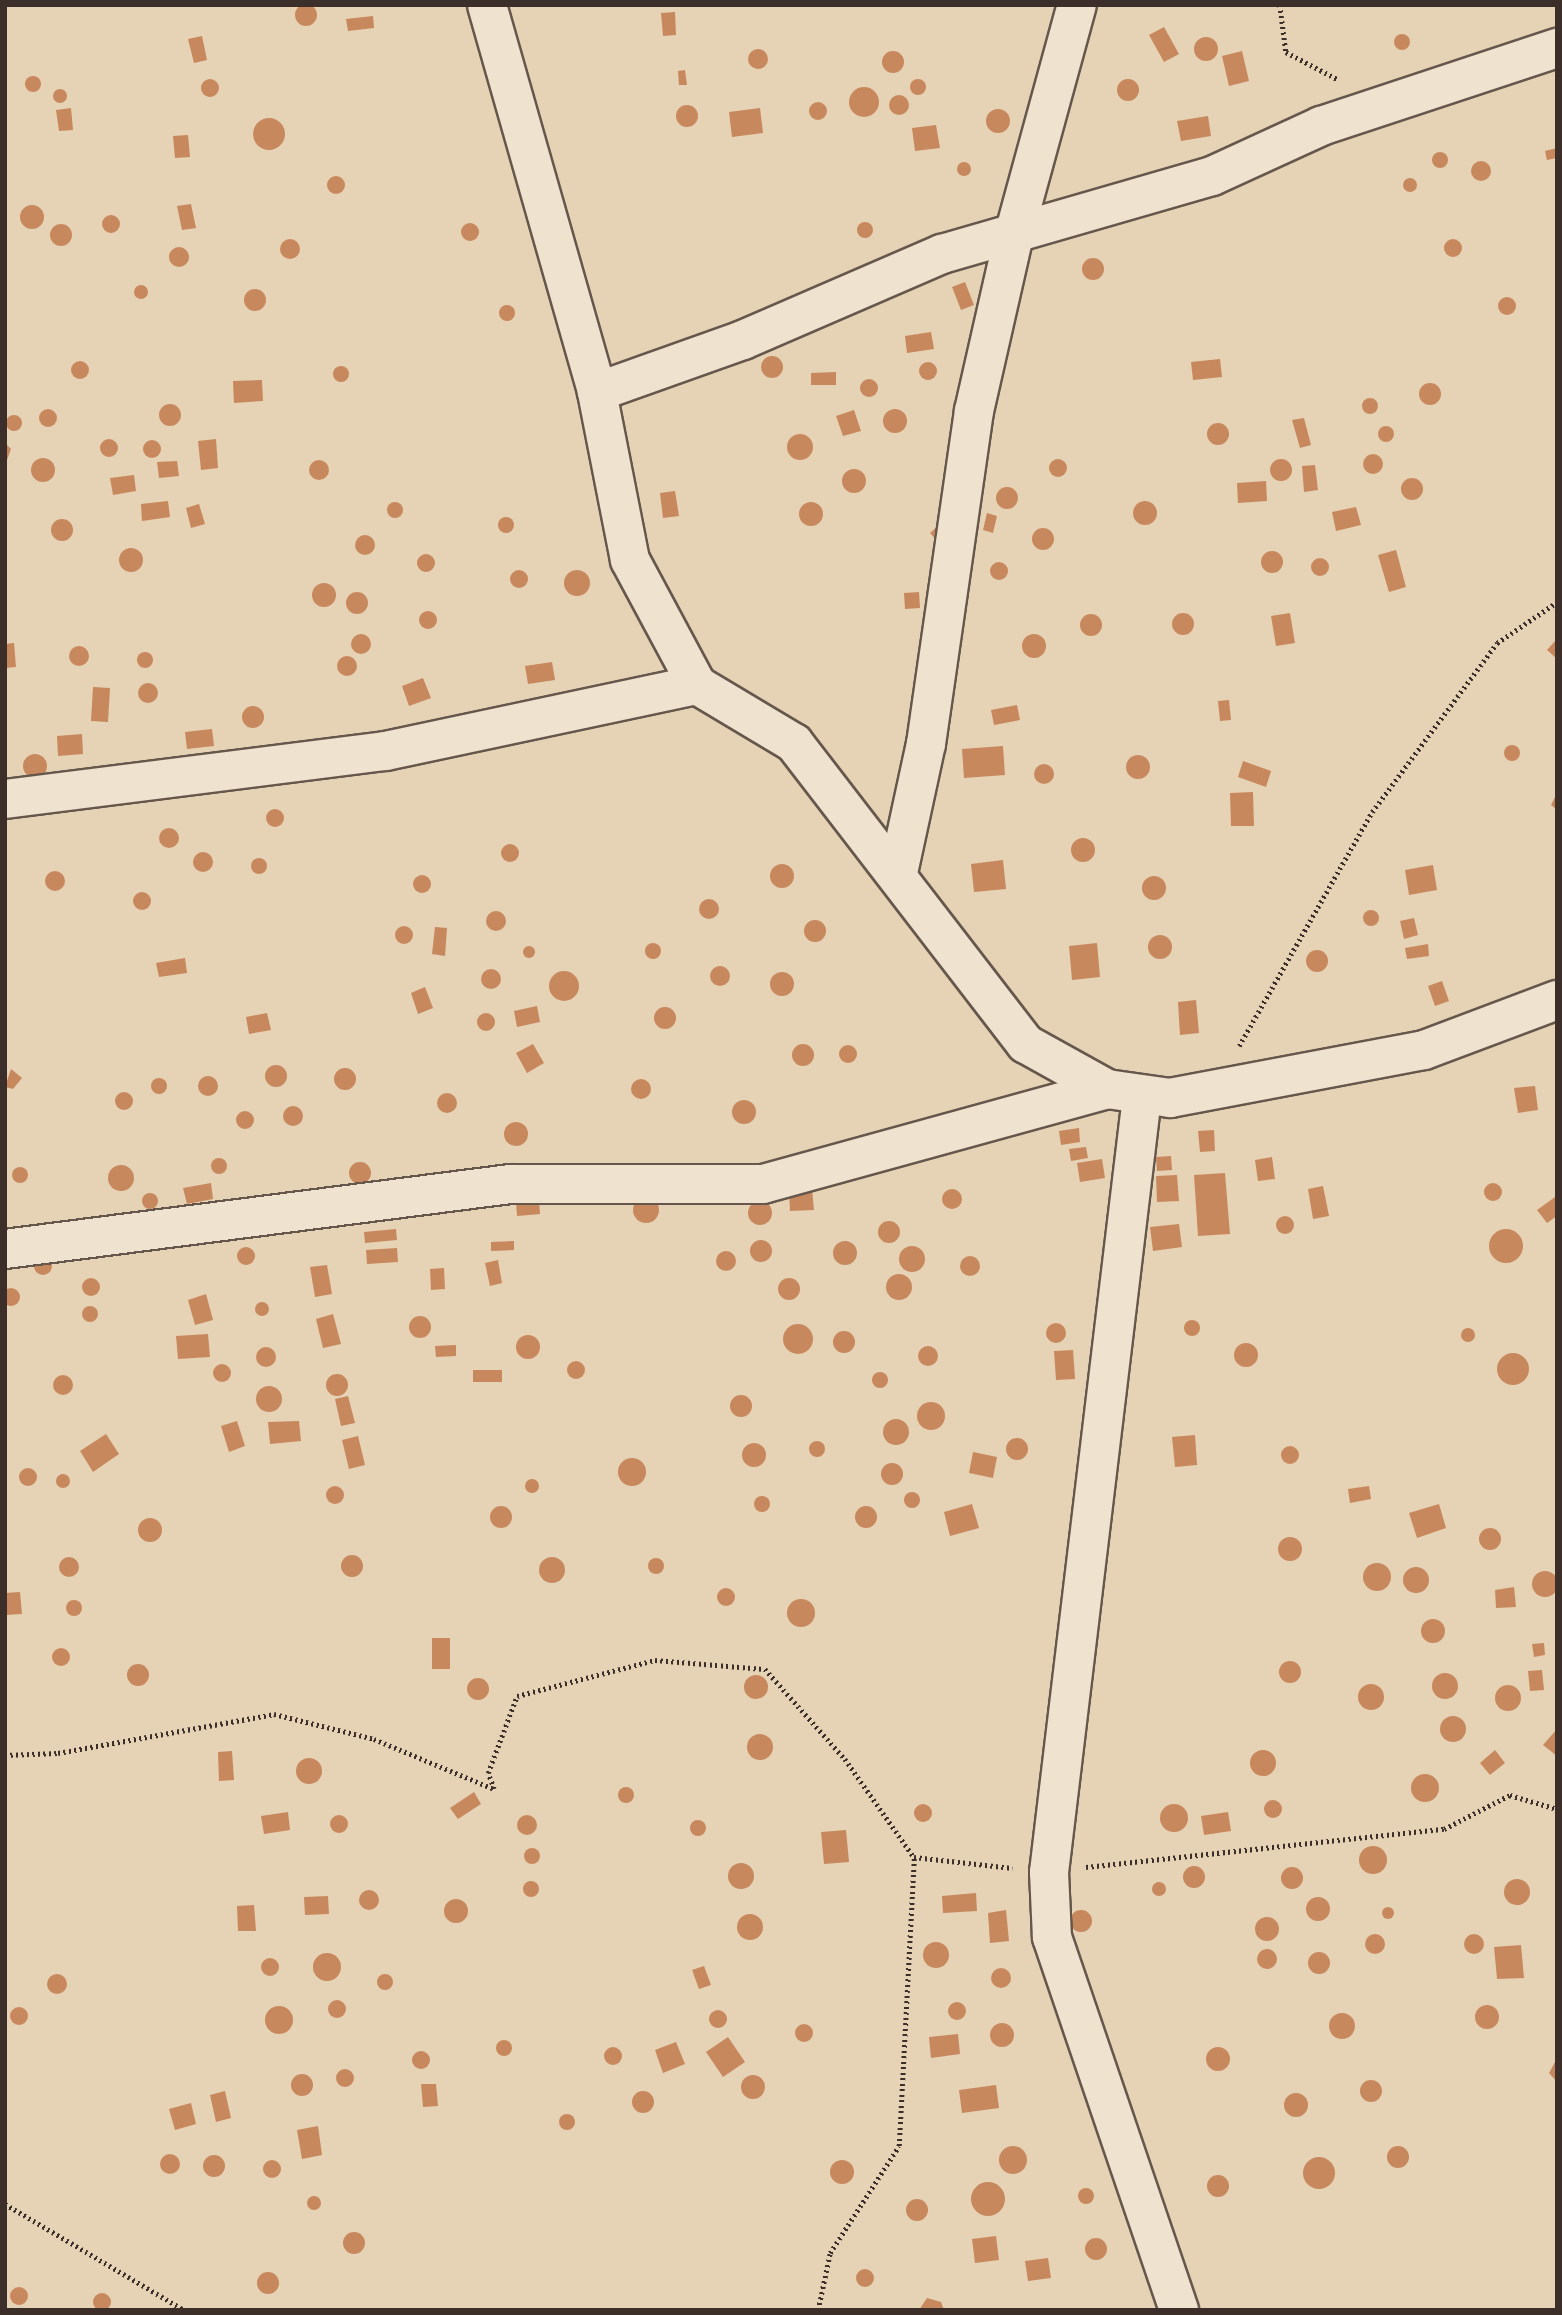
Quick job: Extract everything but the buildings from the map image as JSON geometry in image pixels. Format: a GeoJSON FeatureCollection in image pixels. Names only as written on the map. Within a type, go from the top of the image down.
{"type":"FeatureCollection","features":[{"type":"Feature","properties":{"kind":"street"},"geometry":{"type":"LineString","coordinates":[[487,5],[597,393],[630,560],[697,685],[794,743],[898,873],[1026,1044],[1124,1093]]}},
{"type":"Feature","properties":{"kind":"street"},"geometry":{"type":"LineString","coordinates":[[898,873],[926,744],[974,411],[1015,231],[1077,5]]}},
{"type":"Feature","properties":{"kind":"street"},"geometry":{"type":"LineString","coordinates":[[597,393],[743,340],[942,254],[1212,176],[1385,104],[1557,48]]}},
{"type":"Feature","properties":{"kind":"street"},"geometry":{"type":"LineString","coordinates":[[5,799],[386,751],[697,685]]}},
{"type":"Feature","properties":{"kind":"street"},"geometry":{"type":"LineString","coordinates":[[5,1249],[509,1184],[763,1184],[1124,1093],[1213,1091],[1423,1050],[1557,1000]]}},
{"type":"Feature","properties":{"kind":"street"},"geometry":{"type":"LineString","coordinates":[[1124,1093],[1049,1872],[1052,1937],[1179,2310]]}},
{"type":"Feature","properties":{"kind":"path"},"geometry":{"type":"LineString","coordinates":[[1280,5],[1286,52],[1385,104]]}},
{"type":"Feature","properties":{"kind":"path"},"geometry":{"type":"LineString","coordinates":[[1213,1091],[1372,812],[1497,643],[1557,602]]}},
{"type":"Feature","properties":{"kind":"path"},"geometry":{"type":"LineString","coordinates":[[5,1755],[58,1752],[274,1714],[374,1739],[494,1789],[488,1773],[517,1696],[655,1660],[765,1669],[845,1759],[915,1857],[899,2147],[830,2253],[818,2310]]}},
{"type":"Feature","properties":{"kind":"path"},"geometry":{"type":"LineString","coordinates":[[915,1857],[1049,1872],[1444,1829],[1510,1795],[1557,1809]]}},
{"type":"Feature","properties":{"kind":"path"},"geometry":{"type":"LineString","coordinates":[[5,2204],[184,2310]]}}]}
